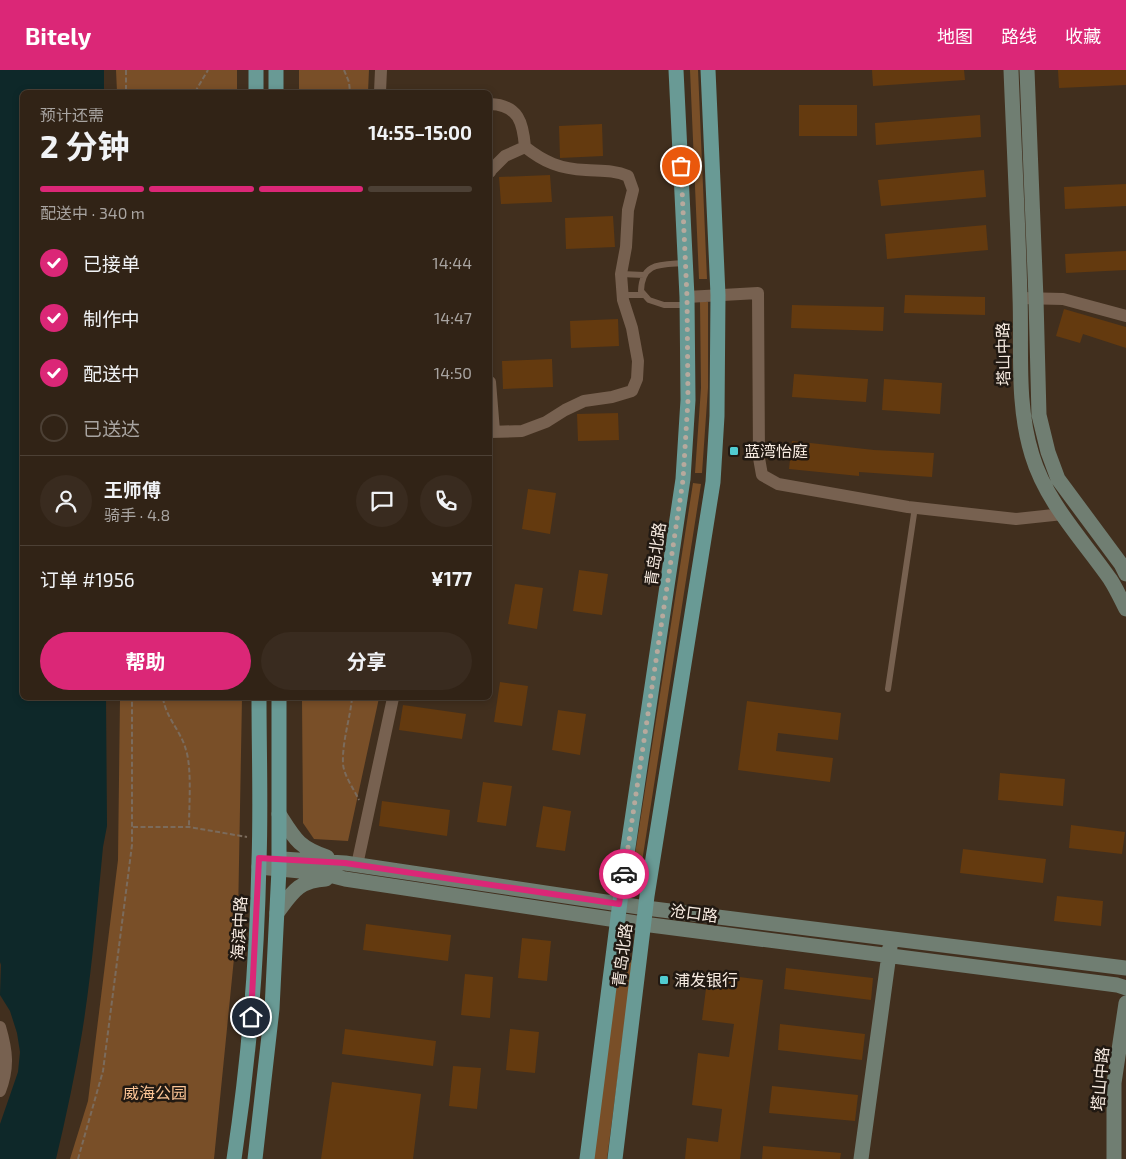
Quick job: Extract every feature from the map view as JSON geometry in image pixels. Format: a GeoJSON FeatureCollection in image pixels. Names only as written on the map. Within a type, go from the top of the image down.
{"type":"FeatureCollection","features":[{"type":"Feature","properties":{"kind":"main road"},"geometry":{"type":"LineString","coordinates":[[256,70],[256,90]]}},
{"type":"Feature","properties":{"kind":"main road"},"geometry":{"type":"LineString","coordinates":[[276,70],[276,90]]}},
{"type":"Feature","properties":{"kind":"main road","name":"青岛北路"},"geometry":{"type":"LineString","coordinates":[[587,1159],[619,904],[683,480],[688,400],[687,301],[676,70]]}},
{"type":"Feature","properties":{"kind":"main road","name":"青岛北路"},"geometry":{"type":"LineString","coordinates":[[615,1159],[643,924],[713,482],[717,416],[718,295],[708,70]]}},
{"type":"Feature","properties":{"kind":"main road","name":"塔山中路"},"geometry":{"type":"LineString","coordinates":[[1010,70],[1020,298],[1020,376],[1023,420],[1032,456],[1041,478],[1076,535],[1111,580],[1126,609]]}},
{"type":"Feature","properties":{"kind":"main road","name":"塔山中路"},"geometry":{"type":"LineString","coordinates":[[1027,70],[1039,415],[1048,452],[1058,479],[1121,564],[1126,574]]}},
{"type":"Feature","properties":{"kind":"main road","name":"海滨中路"},"geometry":{"type":"LineString","coordinates":[[234,1159],[241,1114],[253,997],[259,863],[259,700]]}},
{"type":"Feature","properties":{"kind":"main road"},"geometry":{"type":"LineString","coordinates":[[255,1159],[272,1009],[279,864],[279,700]]}},
{"type":"Feature","properties":{"kind":"main road"},"geometry":{"type":"LineString","coordinates":[[279,814],[298,842],[306,849],[351,864]]}},
{"type":"Feature","properties":{"kind":"main road","name":"沧口路"},"geometry":{"type":"LineString","coordinates":[[259,863],[351,864],[646,908],[1126,968]]}},
{"type":"Feature","properties":{"kind":"main road","name":"沧口路"},"geometry":{"type":"LineString","coordinates":[[279,864],[345,879],[643,924],[1117,985],[1126,988]]}},
{"type":"Feature","properties":{"kind":"main road"},"geometry":{"type":"LineString","coordinates":[[277,913],[291,894],[302,885],[313,880],[345,879]]}},
{"type":"Feature","properties":{"kind":"main road"},"geometry":{"type":"LineString","coordinates":[[861,1159],[891,938]]}},
{"type":"Feature","properties":{"kind":"main road","name":"塔山中路"},"geometry":{"type":"LineString","coordinates":[[1114,1159],[1114,1083],[1126,1003]]}},
{"type":"Feature","properties":{"kind":"street"},"geometry":{"type":"LineString","coordinates":[[380,90],[381,70]]}},
{"type":"Feature","properties":{"kind":"street"},"geometry":{"type":"LineString","coordinates":[[492,104],[500,104],[515,113],[523,124],[525,147],[540,159],[560,167],[615,171],[628,176],[633,190],[628,210],[626,247],[621,274],[623,300],[632,328],[638,361],[637,379],[632,391],[612,397],[584,401],[546,422],[522,431],[492,432]]}},
{"type":"Feature","properties":{"kind":"street"},"geometry":{"type":"LineString","coordinates":[[492,170],[505,156],[525,147]]}},
{"type":"Feature","properties":{"kind":"street"},"geometry":{"type":"LineString","coordinates":[[687,301],[718,295],[758,294],[758,458],[762,475],[778,484],[915,508],[1016,519],[1063,514]]}},
{"type":"Feature","properties":{"kind":"street"},"geometry":{"type":"LineString","coordinates":[[1020,298],[1063,299],[1126,316]]}},
{"type":"Feature","properties":{"kind":"street"},"geometry":{"type":"LineString","coordinates":[[351,864],[368,815],[393,700]]}},
{"type":"Feature","properties":{"kind":"street"},"geometry":{"type":"LineString","coordinates":[[0,1027],[5,1044],[6,1074],[0,1090]]}},
{"type":"Feature","properties":{"kind":"lane"},"geometry":{"type":"LineString","coordinates":[[686,262],[653,266],[641,280],[641,291],[649,300],[664,305],[687,301]]}},
{"type":"Feature","properties":{"kind":"lane"},"geometry":{"type":"LineString","coordinates":[[621,274],[644,275]]}},
{"type":"Feature","properties":{"kind":"lane"},"geometry":{"type":"LineString","coordinates":[[623,295],[644,295]]}},
{"type":"Feature","properties":{"kind":"lane"},"geometry":{"type":"LineString","coordinates":[[888,689],[915,508]]}},
{"type":"Feature","properties":{"kind":"path"},"geometry":{"type":"LineString","coordinates":[[126,70],[126,90]]}},
{"type":"Feature","properties":{"kind":"path"},"geometry":{"type":"LineString","coordinates":[[197,90],[208,70]]}},
{"type":"Feature","properties":{"kind":"path"},"geometry":{"type":"LineString","coordinates":[[344,70],[350,90]]}},
{"type":"Feature","properties":{"kind":"path"},"geometry":{"type":"LineString","coordinates":[[78,1159],[102,1071],[132,845],[132,700]]}},
{"type":"Feature","properties":{"kind":"path"},"geometry":{"type":"LineString","coordinates":[[163,700],[165,710],[186,748],[188,760],[189,827]]}},
{"type":"Feature","properties":{"kind":"path"},"geometry":{"type":"LineString","coordinates":[[352,700],[343,766],[368,815]]}},
{"type":"Feature","properties":{"kind":"path"},"geometry":{"type":"LineString","coordinates":[[132,827],[189,827],[259,839]]}},
{"type":"Feature","properties":{"kind":"green space"},"geometry":{"type":"Polygon","coordinates":[[[116,70],[237,70],[237,90],[117,90],[116,70]]]}},
{"type":"Feature","properties":{"kind":"green space"},"geometry":{"type":"Polygon","coordinates":[[[299,70],[369,70],[368,90],[299,90],[299,70]]]}},
{"type":"Feature","properties":{"kind":"green space"},"geometry":{"type":"Polygon","coordinates":[[[690,70],[698,70],[707,279],[699,279],[690,70]]]}},
{"type":"Feature","properties":{"kind":"green space"},"geometry":{"type":"Polygon","coordinates":[[[700,302],[708,302],[708,388],[702,473],[695,473],[701,388],[700,302]]]}},
{"type":"Feature","properties":{"kind":"green space"},"geometry":{"type":"Polygon","coordinates":[[[693,483],[701,484],[639,881],[631,880],[693,483]]]}},
{"type":"Feature","properties":{"kind":"green space","name":"威海公园"},"geometry":{"type":"Polygon","coordinates":[[[120,700],[242,700],[238,918],[214,1159],[70,1159],[88,1101],[118,860],[120,700]]]}},
{"type":"Feature","properties":{"kind":"green space"},"geometry":{"type":"Polygon","coordinates":[[[302,700],[379,700],[348,841],[314,839],[303,823],[302,700]]]}},
{"type":"Feature","properties":{"kind":"green space"},"geometry":{"type":"Polygon","coordinates":[[[619,959],[633,960],[607,1159],[593,1159],[619,959]]]}},
{"type":"Feature","properties":{"kind":"water"},"geometry":{"type":"Polygon","coordinates":[[[0,70],[104,70],[104,90],[20,90],[20,700],[106,700],[107,826],[82,1033],[56,1159],[0,1159],[0,1124],[18,1072],[20,1052],[17,1033],[10,1011],[0,995],[0,70]]]}},
{"type":"Feature","properties":{"kind":"building"},"geometry":{"type":"Polygon","coordinates":[[[872,70],[964,70],[965,80],[873,86],[872,70]]]}},
{"type":"Feature","properties":{"kind":"building"},"geometry":{"type":"Polygon","coordinates":[[[1058,70],[1126,70],[1126,85],[1059,88],[1058,70]]]}},
{"type":"Feature","properties":{"kind":"building"},"geometry":{"type":"Polygon","coordinates":[[[799,105],[857,105],[857,136],[799,136],[799,105]]]}},
{"type":"Feature","properties":{"kind":"building"},"geometry":{"type":"Polygon","coordinates":[[[980,115],[981,137],[876,145],[875,123],[980,115]]]}},
{"type":"Feature","properties":{"kind":"building"},"geometry":{"type":"Polygon","coordinates":[[[602,124],[603,156],[560,158],[559,126],[602,124]]]}},
{"type":"Feature","properties":{"kind":"building"},"geometry":{"type":"Polygon","coordinates":[[[984,170],[986,197],[881,206],[878,180],[984,170]]]}},
{"type":"Feature","properties":{"kind":"building"},"geometry":{"type":"Polygon","coordinates":[[[550,175],[552,202],[501,204],[499,177],[550,175]]]}},
{"type":"Feature","properties":{"kind":"building"},"geometry":{"type":"Polygon","coordinates":[[[1126,184],[1126,206],[1065,209],[1064,187],[1126,184]]]}},
{"type":"Feature","properties":{"kind":"building"},"geometry":{"type":"Polygon","coordinates":[[[613,216],[615,247],[566,249],[565,218],[613,216]]]}},
{"type":"Feature","properties":{"kind":"building"},"geometry":{"type":"Polygon","coordinates":[[[986,225],[988,250],[887,259],[885,234],[986,225]]]}},
{"type":"Feature","properties":{"kind":"building"},"geometry":{"type":"Polygon","coordinates":[[[1126,251],[1126,270],[1066,273],[1065,254],[1126,251]]]}},
{"type":"Feature","properties":{"kind":"building"},"geometry":{"type":"Polygon","coordinates":[[[905,295],[985,297],[985,315],[904,313],[905,295]]]}},
{"type":"Feature","properties":{"kind":"building"},"geometry":{"type":"Polygon","coordinates":[[[792,305],[884,307],[883,331],[791,328],[792,305]]]}},
{"type":"Feature","properties":{"kind":"building"},"geometry":{"type":"Polygon","coordinates":[[[1064,309],[1126,327],[1126,348],[1083,334],[1080,343],[1056,336],[1064,309]]]}},
{"type":"Feature","properties":{"kind":"building"},"geometry":{"type":"Polygon","coordinates":[[[618,319],[619,346],[571,348],[570,321],[618,319]]]}},
{"type":"Feature","properties":{"kind":"building"},"geometry":{"type":"Polygon","coordinates":[[[552,359],[553,387],[503,389],[502,361],[552,359]]]}},
{"type":"Feature","properties":{"kind":"building"},"geometry":{"type":"Polygon","coordinates":[[[794,374],[868,379],[866,402],[792,397],[794,374]]]}},
{"type":"Feature","properties":{"kind":"building"},"geometry":{"type":"Polygon","coordinates":[[[884,379],[942,383],[940,414],[882,410],[884,379]]]}},
{"type":"Feature","properties":{"kind":"building"},"geometry":{"type":"Polygon","coordinates":[[[618,413],[619,440],[578,441],[577,414],[618,413]]]}},
{"type":"Feature","properties":{"kind":"building"},"geometry":{"type":"Polygon","coordinates":[[[792,441],[874,450],[934,453],[932,477],[859,472],[859,476],[789,469],[792,441]]]}},
{"type":"Feature","properties":{"kind":"building"},"geometry":{"type":"Polygon","coordinates":[[[528,489],[556,493],[550,534],[522,529],[528,489]]]}},
{"type":"Feature","properties":{"kind":"building"},"geometry":{"type":"Polygon","coordinates":[[[579,570],[608,574],[602,615],[573,611],[579,570]]]}},
{"type":"Feature","properties":{"kind":"building"},"geometry":{"type":"Polygon","coordinates":[[[515,584],[543,588],[537,629],[508,624],[515,584]]]}},
{"type":"Feature","properties":{"kind":"building"},"geometry":{"type":"Polygon","coordinates":[[[500,682],[528,686],[522,726],[494,722],[500,682]]]}},
{"type":"Feature","properties":{"kind":"building"},"geometry":{"type":"Polygon","coordinates":[[[747,701],[841,713],[838,740],[778,733],[776,751],[833,758],[830,782],[738,770],[747,701]]]}},
{"type":"Feature","properties":{"kind":"building"},"geometry":{"type":"Polygon","coordinates":[[[403,705],[466,714],[462,739],[399,730],[403,705]]]}},
{"type":"Feature","properties":{"kind":"building"},"geometry":{"type":"Polygon","coordinates":[[[558,710],[586,714],[580,755],[552,750],[558,710]]]}},
{"type":"Feature","properties":{"kind":"building"},"geometry":{"type":"Polygon","coordinates":[[[1000,773],[1065,779],[1063,806],[998,800],[1000,773]]]}},
{"type":"Feature","properties":{"kind":"building"},"geometry":{"type":"Polygon","coordinates":[[[483,782],[512,786],[506,826],[477,822],[483,782]]]}},
{"type":"Feature","properties":{"kind":"building"},"geometry":{"type":"Polygon","coordinates":[[[382,801],[450,810],[447,836],[379,826],[382,801]]]}},
{"type":"Feature","properties":{"kind":"building"},"geometry":{"type":"Polygon","coordinates":[[[543,806],[571,811],[565,851],[536,847],[543,806]]]}},
{"type":"Feature","properties":{"kind":"building"},"geometry":{"type":"Polygon","coordinates":[[[1071,825],[1125,832],[1122,854],[1069,848],[1071,825]]]}},
{"type":"Feature","properties":{"kind":"building"},"geometry":{"type":"Polygon","coordinates":[[[963,849],[1046,859],[1043,883],[960,873],[963,849]]]}},
{"type":"Feature","properties":{"kind":"building"},"geometry":{"type":"Polygon","coordinates":[[[1057,896],[1103,901],[1101,926],[1054,921],[1057,896]]]}},
{"type":"Feature","properties":{"kind":"building"},"geometry":{"type":"Polygon","coordinates":[[[366,924],[451,935],[448,961],[363,950],[366,924]]]}},
{"type":"Feature","properties":{"kind":"building"},"geometry":{"type":"Polygon","coordinates":[[[522,938],[551,941],[547,981],[518,978],[522,938]]]}},
{"type":"Feature","properties":{"kind":"building"},"geometry":{"type":"Polygon","coordinates":[[[786,968],[873,978],[871,1000],[784,989],[786,968]]]}},
{"type":"Feature","properties":{"kind":"building"},"geometry":{"type":"Polygon","coordinates":[[[708,973],[763,980],[740,1159],[685,1159],[687,1138],[718,1142],[722,1109],[692,1105],[698,1053],[729,1057],[734,1024],[702,1020],[708,973]]]}},
{"type":"Feature","properties":{"kind":"building"},"geometry":{"type":"Polygon","coordinates":[[[465,974],[493,977],[490,1018],[461,1015],[465,974]]]}},
{"type":"Feature","properties":{"kind":"building"},"geometry":{"type":"Polygon","coordinates":[[[780,1024],[865,1034],[862,1060],[778,1050],[780,1024]]]}},
{"type":"Feature","properties":{"kind":"building"},"geometry":{"type":"Polygon","coordinates":[[[345,1029],[436,1041],[433,1066],[342,1054],[345,1029]]]}},
{"type":"Feature","properties":{"kind":"building"},"geometry":{"type":"Polygon","coordinates":[[[510,1029],[539,1032],[535,1073],[506,1070],[510,1029]]]}},
{"type":"Feature","properties":{"kind":"building"},"geometry":{"type":"Polygon","coordinates":[[[453,1066],[481,1068],[477,1109],[449,1106],[453,1066]]]}},
{"type":"Feature","properties":{"kind":"building"},"geometry":{"type":"Polygon","coordinates":[[[332,1082],[421,1094],[413,1159],[321,1159],[332,1082]]]}},
{"type":"Feature","properties":{"kind":"building"},"geometry":{"type":"Polygon","coordinates":[[[772,1086],[858,1095],[855,1121],[769,1113],[772,1086]]]}},
{"type":"Feature","properties":{"kind":"building"},"geometry":{"type":"Polygon","coordinates":[[[763,1146],[841,1153],[840,1159],[762,1159],[763,1146]]]}},
{"type":"Feature","properties":{"kind":"way so far"},"geometry":{"type":"LineString","coordinates":[[624,874],[683,480],[688,400],[687,297],[681,166]]}},
{"type":"Feature","properties":{"kind":"place","name":"蓝湾怡庭"},"geometry":{"type":"Point","coordinates":[734,451]}},
{"type":"Feature","properties":{"kind":"place","name":"浦发银行"},"geometry":{"type":"Point","coordinates":[664,980]}},
{"type":"Feature","properties":{"kind":"route"},"geometry":{"type":"LineString","coordinates":[[251,1017],[259,858],[345,863],[619,904],[624,874]]}}]}
